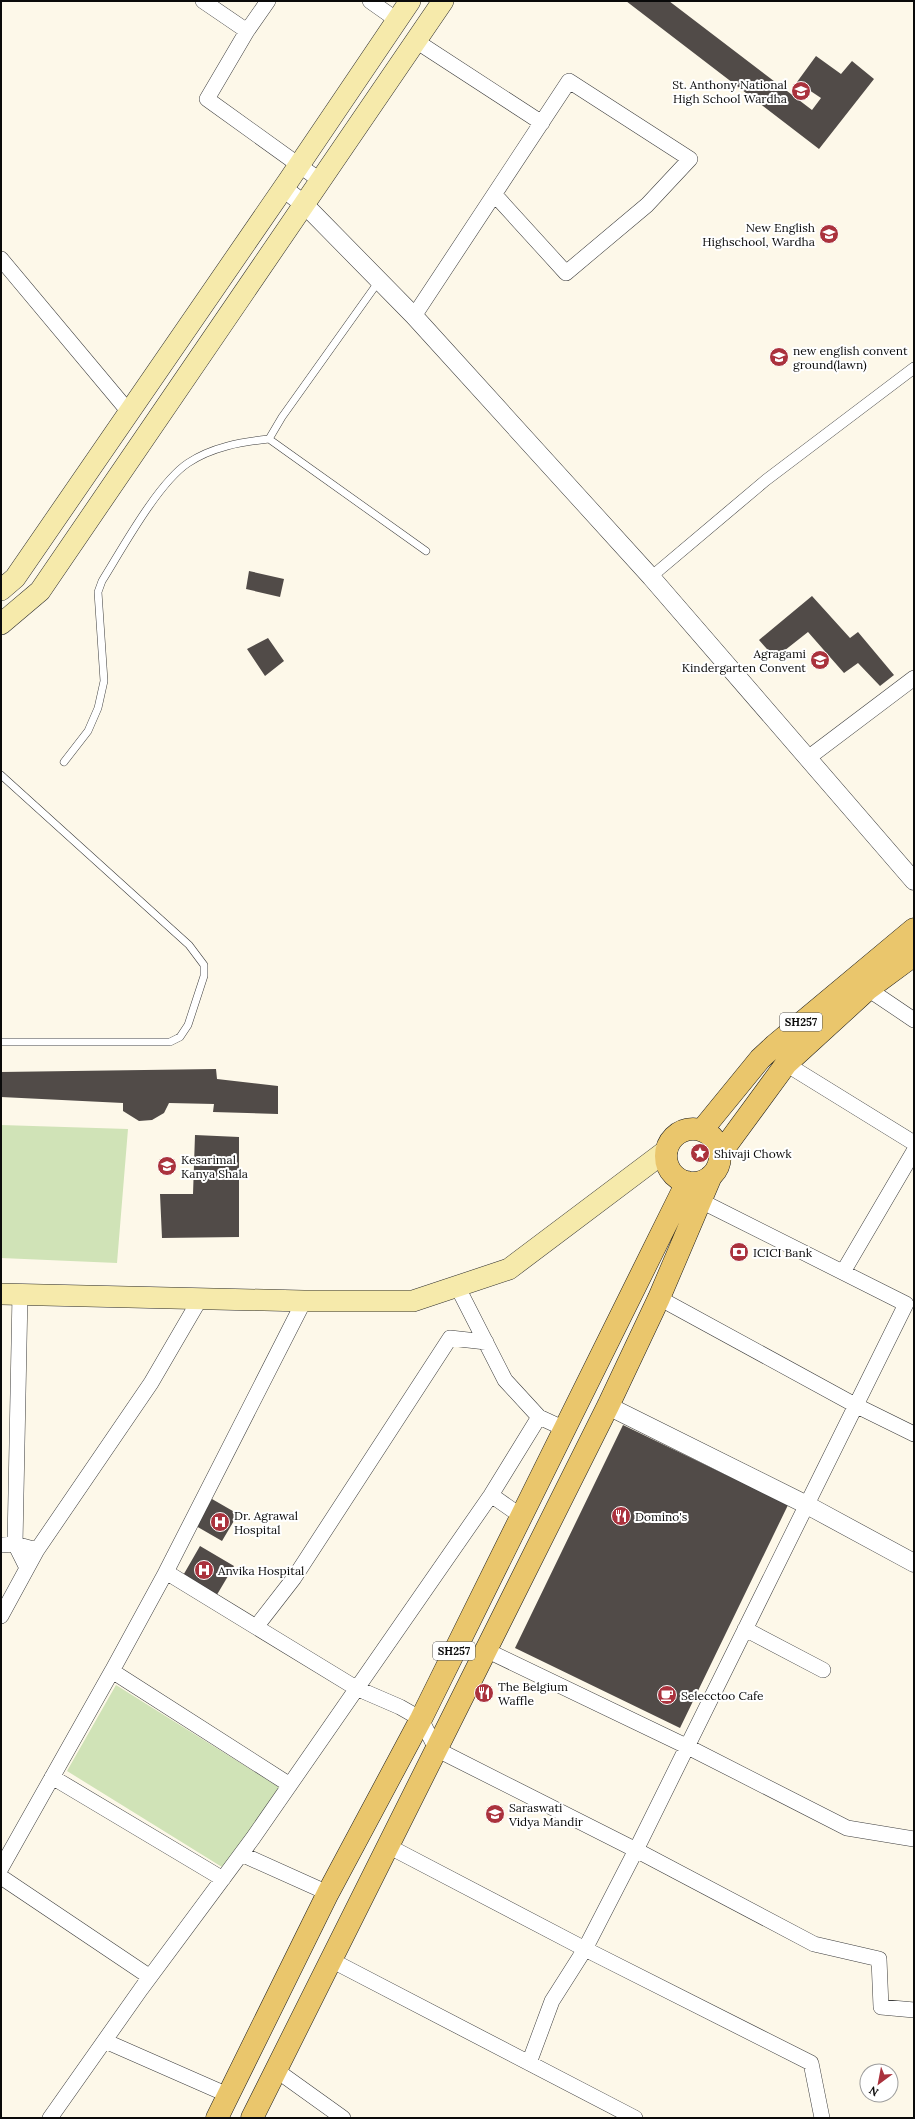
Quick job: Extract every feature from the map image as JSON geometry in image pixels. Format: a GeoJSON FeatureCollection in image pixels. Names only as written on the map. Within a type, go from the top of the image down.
{"type":"FeatureCollection","features":[{"type":"Feature","properties":{"kind":"main road"},"geometry":{"type":"LineString","coordinates":[[1,590],[15,578],[284,188],[410,1]]}},
{"type":"Feature","properties":{"kind":"main road"},"geometry":{"type":"LineString","coordinates":[[1,624],[40,591],[443,1]]}},
{"type":"Feature","properties":{"kind":"main road","name":"SH257"},"geometry":{"type":"LineString","coordinates":[[702,1130],[760,1059],[914,929]]}},
{"type":"Feature","properties":{"kind":"main road","name":"SH257"},"geometry":{"type":"LineString","coordinates":[[217,2118],[328,1893],[421,1719],[565,1428],[687,1194],[711,1176],[720,1162],[720,1154],[786,1064],[868,989],[914,955]]}},
{"type":"Feature","properties":{"kind":"main road"},"geometry":{"type":"LineString","coordinates":[[11,1294],[304,1301],[413,1301],[509,1269],[660,1155],[675,1136],[682,1131],[690,1129],[702,1130],[714,1138],[720,1154]]}},
{"type":"Feature","properties":{"kind":"main road"},"geometry":{"type":"LineString","coordinates":[[660,1155],[666,1173],[687,1194]]}},
{"type":"Feature","properties":{"kind":"main road","name":"SH257"},"geometry":{"type":"LineString","coordinates":[[252,2118],[608,1406],[659,1298],[687,1194]]}},
{"type":"Feature","properties":{"kind":"street"},"geometry":{"type":"LineString","coordinates":[[202,1],[246,31]]}},
{"type":"Feature","properties":{"kind":"street"},"geometry":{"type":"LineString","coordinates":[[268,1],[246,31],[207,99],[321,181]]}},
{"type":"Feature","properties":{"kind":"street"},"geometry":{"type":"LineString","coordinates":[[370,1],[397,20]]}},
{"type":"Feature","properties":{"kind":"street"},"geometry":{"type":"LineString","coordinates":[[416,41],[542,124]]}},
{"type":"Feature","properties":{"kind":"street"},"geometry":{"type":"LineString","coordinates":[[414,316],[542,124],[568,81],[690,159],[647,205],[566,273],[495,195]]}},
{"type":"Feature","properties":{"kind":"street"},"geometry":{"type":"LineString","coordinates":[[284,188],[305,205],[414,316],[651,577],[914,881]]}},
{"type":"Feature","properties":{"kind":"street"},"geometry":{"type":"LineString","coordinates":[[1,259],[129,412]]}},
{"type":"Feature","properties":{"kind":"street"},"geometry":{"type":"LineString","coordinates":[[651,577],[766,480],[914,368]]}},
{"type":"Feature","properties":{"kind":"street"},"geometry":{"type":"LineString","coordinates":[[808,758],[914,678]]}},
{"type":"Feature","properties":{"kind":"street"},"geometry":{"type":"LineString","coordinates":[[868,989],[914,1020]]}},
{"type":"Feature","properties":{"kind":"street"},"geometry":{"type":"LineString","coordinates":[[786,1064],[914,1144]]}},
{"type":"Feature","properties":{"kind":"street"},"geometry":{"type":"LineString","coordinates":[[843,1272],[914,1151]]}},
{"type":"Feature","properties":{"kind":"street"},"geometry":{"type":"LineString","coordinates":[[528,2063],[552,2001],[585,1949],[636,1850],[855,1405],[910,1304],[687,1194]]}},
{"type":"Feature","properties":{"kind":"street"},"geometry":{"type":"LineString","coordinates":[[457,1286],[505,1380],[540,1417],[565,1428]]}},
{"type":"Feature","properties":{"kind":"street"},"geometry":{"type":"LineString","coordinates":[[11,1294],[8,1545],[27,1568]]}},
{"type":"Feature","properties":{"kind":"street"},"geometry":{"type":"LineString","coordinates":[[659,1298],[855,1405],[914,1434]]}},
{"type":"Feature","properties":{"kind":"street"},"geometry":{"type":"LineString","coordinates":[[1,1616],[37,1550],[151,1383],[200,1299]]}},
{"type":"Feature","properties":{"kind":"street"},"geometry":{"type":"LineString","coordinates":[[1,1868],[166,1572],[304,1301]]}},
{"type":"Feature","properties":{"kind":"street"},"geometry":{"type":"LineString","coordinates":[[256,1627],[294,1578],[450,1338],[486,1342]]}},
{"type":"Feature","properties":{"kind":"street"},"geometry":{"type":"LineString","coordinates":[[608,1406],[807,1505],[914,1563]]}},
{"type":"Feature","properties":{"kind":"street"},"geometry":{"type":"LineString","coordinates":[[50,2118],[150,1977],[223,1879],[290,1785],[491,1495],[540,1417]]}},
{"type":"Feature","properties":{"kind":"street"},"geometry":{"type":"LineString","coordinates":[[491,1495],[521,1516]]}},
{"type":"Feature","properties":{"kind":"street"},"geometry":{"type":"LineString","coordinates":[[8,1545],[37,1550]]}},
{"type":"Feature","properties":{"kind":"street"},"geometry":{"type":"LineString","coordinates":[[166,1572],[356,1688],[400,1707],[421,1719],[436,1749],[636,1850],[814,1944],[879,1959],[881,2007],[914,2010]]}},
{"type":"Feature","properties":{"kind":"street"},"geometry":{"type":"LineString","coordinates":[[745,1629],[823,1670]]}},
{"type":"Feature","properties":{"kind":"street"},"geometry":{"type":"LineString","coordinates":[[486,1650],[686,1746],[847,1828],[914,1839]]}},
{"type":"Feature","properties":{"kind":"street"},"geometry":{"type":"LineString","coordinates":[[112,1671],[290,1785]]}},
{"type":"Feature","properties":{"kind":"street"},"geometry":{"type":"LineString","coordinates":[[52,1777],[223,1879]]}},
{"type":"Feature","properties":{"kind":"street"},"geometry":{"type":"LineString","coordinates":[[388,1846],[585,1949],[811,2063],[822,2118]]}},
{"type":"Feature","properties":{"kind":"street"},"geometry":{"type":"LineString","coordinates":[[241,1854],[328,1893]]}},
{"type":"Feature","properties":{"kind":"street"},"geometry":{"type":"LineString","coordinates":[[1,1877],[150,1977]]}},
{"type":"Feature","properties":{"kind":"street"},"geometry":{"type":"LineString","coordinates":[[331,1960],[635,2118]]}},
{"type":"Feature","properties":{"kind":"street"},"geometry":{"type":"LineString","coordinates":[[105,2041],[228,2096]]}},
{"type":"Feature","properties":{"kind":"street"},"geometry":{"type":"LineString","coordinates":[[276,2070],[343,2118]]}},
{"type":"Feature","properties":{"kind":"lane"},"geometry":{"type":"LineString","coordinates":[[269,439],[282,417],[379,280]]}},
{"type":"Feature","properties":{"kind":"lane"},"geometry":{"type":"LineString","coordinates":[[64,762],[88,731],[98,708],[104,681],[98,592],[102,581],[142,517],[166,484],[189,462],[229,444],[269,439],[426,551]]}},
{"type":"Feature","properties":{"kind":"lane"},"geometry":{"type":"LineString","coordinates":[[1,775],[189,945],[204,965],[204,976],[188,1025],[180,1037],[170,1042],[1,1042]]}},
{"type":"Feature","properties":{"kind":"green space"},"geometry":{"type":"Polygon","coordinates":[[[1,1125],[128,1129],[117,1263],[1,1258],[1,1125]]]}},
{"type":"Feature","properties":{"kind":"green space"},"geometry":{"type":"Polygon","coordinates":[[[116,1685],[285,1791],[222,1867],[67,1771],[116,1685]]]}},
{"type":"Feature","properties":{"kind":"building"},"geometry":{"type":"Polygon","coordinates":[[[626,1],[669,1],[812,110],[821,98],[797,82],[816,56],[841,74],[852,61],[874,79],[819,149],[626,1]]]}},
{"type":"Feature","properties":{"kind":"building"},"geometry":{"type":"Polygon","coordinates":[[[249,571],[284,579],[280,597],[246,589],[249,571]]]}},
{"type":"Feature","properties":{"kind":"building"},"geometry":{"type":"Polygon","coordinates":[[[812,596],[850,638],[858,632],[894,675],[880,686],[858,663],[844,673],[808,632],[775,658],[759,640],[812,596]]]}},
{"type":"Feature","properties":{"kind":"building"},"geometry":{"type":"Polygon","coordinates":[[[268,638],[284,661],[265,676],[247,649],[268,638]]]}},
{"type":"Feature","properties":{"kind":"building"},"geometry":{"type":"Polygon","coordinates":[[[216,1069],[217,1079],[278,1086],[278,1114],[213,1112],[214,1104],[169,1103],[164,1113],[152,1120],[139,1121],[123,1111],[123,1103],[1,1097],[1,1072],[216,1069]]]}},
{"type":"Feature","properties":{"kind":"building"},"geometry":{"type":"Polygon","coordinates":[[[195,1135],[239,1137],[239,1237],[162,1238],[160,1194],[193,1194],[195,1135]]]}},
{"type":"Feature","properties":{"kind":"building"},"geometry":{"type":"Polygon","coordinates":[[[623,1425],[788,1505],[680,1728],[515,1648],[623,1425]]]}},
{"type":"Feature","properties":{"kind":"building"},"geometry":{"type":"Polygon","coordinates":[[[212,1499],[238,1514],[222,1541],[196,1526],[212,1499]]]}},
{"type":"Feature","properties":{"kind":"building"},"geometry":{"type":"Polygon","coordinates":[[[200,1546],[234,1566],[215,1598],[181,1579],[200,1546]]]}},
{"type":"Feature","properties":{"kind":"place","name":"St. Anthony National High School Wardha"},"geometry":{"type":"Point","coordinates":[801,91]}},
{"type":"Feature","properties":{"kind":"place","name":"New English Highschool, Wardha"},"geometry":{"type":"Point","coordinates":[829,234]}},
{"type":"Feature","properties":{"kind":"place","name":"new english convent ground(lawn)"},"geometry":{"type":"Point","coordinates":[779,357]}},
{"type":"Feature","properties":{"kind":"place","name":"Agragami Kindergarten Convent"},"geometry":{"type":"Point","coordinates":[820,660]}},
{"type":"Feature","properties":{"kind":"place","name":"Shivaji Chowk"},"geometry":{"type":"Point","coordinates":[700,1153]}},
{"type":"Feature","properties":{"kind":"place","name":"Kesarimal Kanya Shala"},"geometry":{"type":"Point","coordinates":[167,1166]}},
{"type":"Feature","properties":{"kind":"place","name":"ICICI Bank"},"geometry":{"type":"Point","coordinates":[739,1252]}},
{"type":"Feature","properties":{"kind":"place","name":"Domino's"},"geometry":{"type":"Point","coordinates":[621,1516]}},
{"type":"Feature","properties":{"kind":"place","name":"Dr. Agrawal Hospital"},"geometry":{"type":"Point","coordinates":[220,1522]}},
{"type":"Feature","properties":{"kind":"place","name":"Anvika Hospital"},"geometry":{"type":"Point","coordinates":[204,1570]}},
{"type":"Feature","properties":{"kind":"place","name":"The Belgium Waffle"},"geometry":{"type":"Point","coordinates":[484,1693]}},
{"type":"Feature","properties":{"kind":"place","name":"Selecctoo Cafe"},"geometry":{"type":"Point","coordinates":[667,1695]}},
{"type":"Feature","properties":{"kind":"place","name":"Saraswati Vidya Mandir"},"geometry":{"type":"Point","coordinates":[495,1814]}}]}
